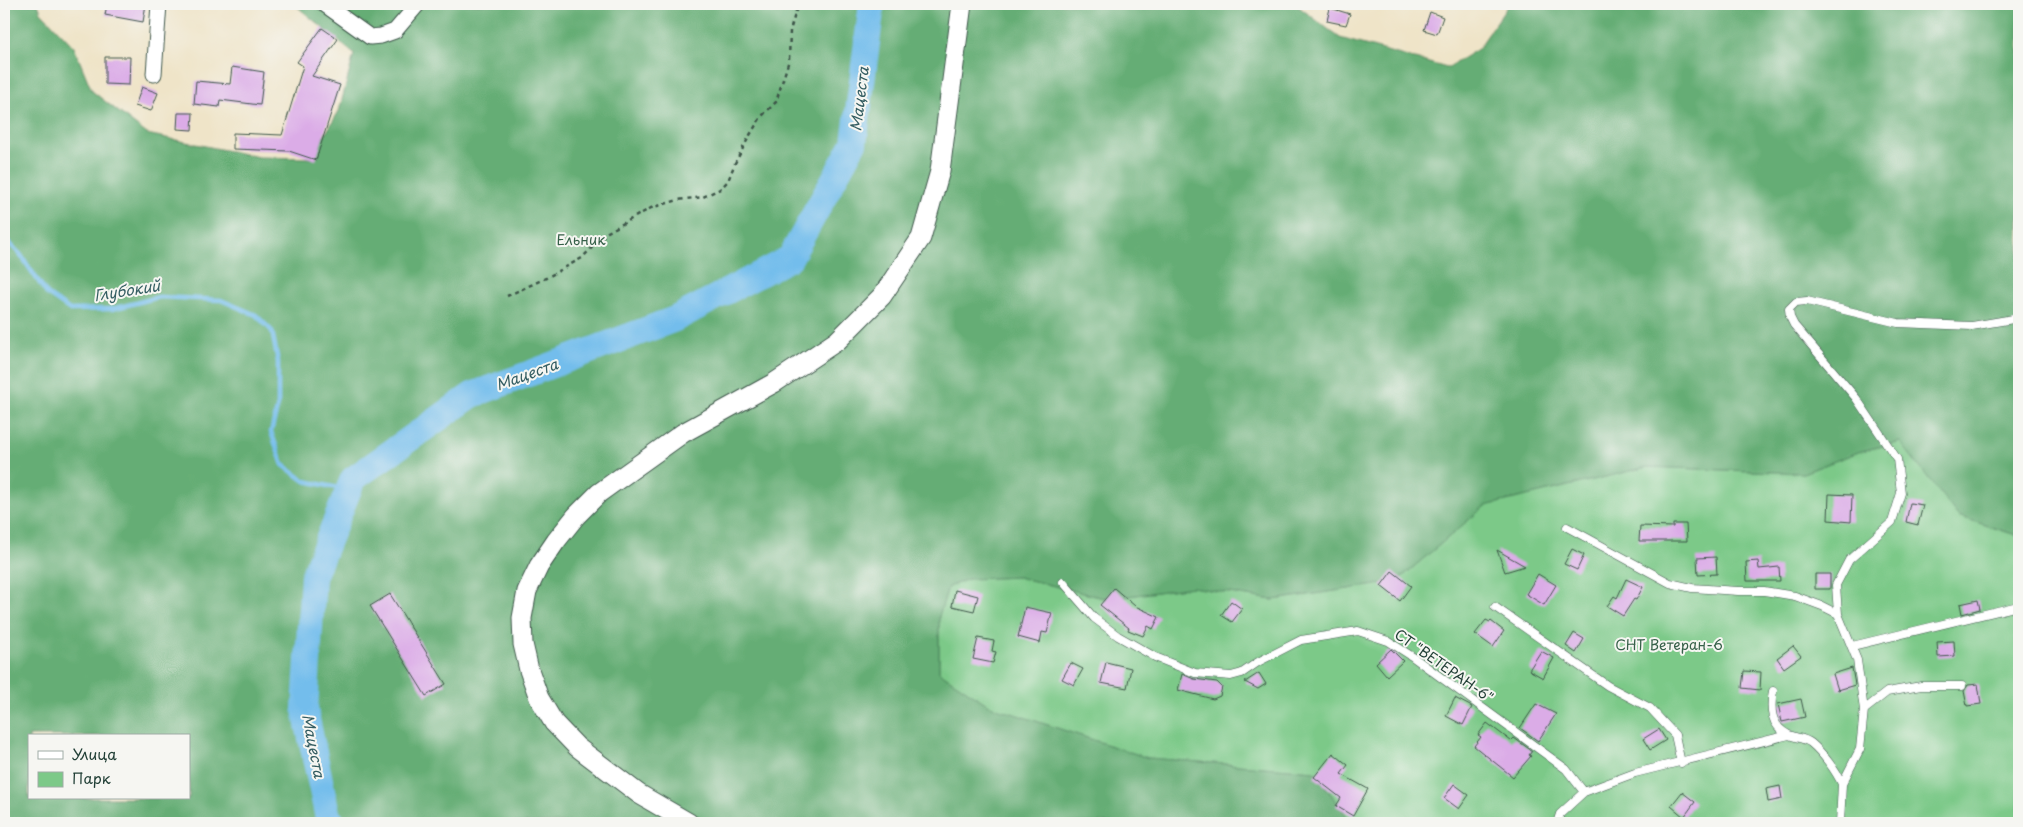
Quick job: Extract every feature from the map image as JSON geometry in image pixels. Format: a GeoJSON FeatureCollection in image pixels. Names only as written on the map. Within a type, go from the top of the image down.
{"type":"FeatureCollection","features":[{"type":"Feature","properties":{"kind":"street"},"geometry":{"type":"LineString","coordinates":[[154,74],[159,4]]}},
{"type":"Feature","properties":{"kind":"street"},"geometry":{"type":"LineString","coordinates":[[324,4],[370,37],[381,36],[394,31],[418,4]]}},
{"type":"Feature","properties":{"kind":"street"},"geometry":{"type":"LineString","coordinates":[[689,823],[639,794],[577,747],[554,723],[539,698],[528,670],[523,644],[522,618],[527,591],[539,566],[556,542],[576,516],[599,493],[683,433],[774,383],[837,342],[882,296],[921,238],[940,171],[962,4]]}},
{"type":"Feature","properties":{"kind":"lane"},"geometry":{"type":"LineString","coordinates":[[1840,823],[1842,784],[1860,749],[1864,710],[1861,680],[1852,646],[1838,614],[1836,585],[1849,560],[1892,522],[1901,493],[1897,459],[1856,398],[1794,324],[1790,317],[1789,309],[1796,302],[1807,301],[1890,321],[1972,326],[2019,318]]}},
{"type":"Feature","properties":{"kind":"lane"},"geometry":{"type":"LineString","coordinates":[[1567,527],[1670,583],[1692,588],[1764,591],[1795,596],[1838,614]]}},
{"type":"Feature","properties":{"kind":"lane","name":"СТ \"ВЕТЕРАН-6\""},"geometry":{"type":"LineString","coordinates":[[1063,582],[1094,618],[1118,636],[1155,658],[1196,672],[1231,676],[1242,673],[1258,662],[1301,640],[1358,631],[1388,641],[1413,657],[1566,769],[1584,792]]}},
{"type":"Feature","properties":{"kind":"lane"},"geometry":{"type":"LineString","coordinates":[[1495,607],[1608,686],[1650,708],[1675,735],[1681,763]]}},
{"type":"Feature","properties":{"kind":"lane"},"geometry":{"type":"LineString","coordinates":[[1852,646],[2014,607]]}},
{"type":"Feature","properties":{"kind":"lane"},"geometry":{"type":"LineString","coordinates":[[1864,710],[1887,692],[1921,686],[1962,686]]}},
{"type":"Feature","properties":{"kind":"lane"},"geometry":{"type":"LineString","coordinates":[[1773,691],[1770,709],[1774,720],[1789,735],[1811,743],[1837,772],[1842,784]]}},
{"type":"Feature","properties":{"kind":"lane"},"geometry":{"type":"LineString","coordinates":[[1557,823],[1560,814],[1584,792],[1635,773],[1789,735]]}},
{"type":"Feature","properties":{"kind":"path"},"geometry":{"type":"LineString","coordinates":[[507,296],[546,278],[582,258],[606,234],[651,208],[678,200],[702,197],[720,189],[728,181],[750,135],[761,117],[776,102],[789,60],[790,31],[798,4]]}},
{"type":"Feature","properties":{"kind":"green space","name":"Ельник"},"geometry":{"type":"Polygon","coordinates":[[[4,4],[38,4],[41,12],[74,47],[92,91],[147,134],[259,157],[311,158],[339,111],[354,54],[294,4],[1295,4],[1340,38],[1447,68],[1478,49],[1509,4],[2019,4],[2019,536],[1958,516],[1900,442],[1861,451],[1803,473],[1647,467],[1485,506],[1396,582],[1273,600],[1192,587],[1108,599],[1018,577],[968,579],[948,587],[939,616],[939,672],[990,706],[1148,758],[1314,771],[1352,823],[4,823],[4,4]]]}},
{"type":"Feature","properties":{"kind":"green space","name":"СНТ Ветеран-6"},"geometry":{"type":"Polygon","coordinates":[[[1901,442],[1958,516],[2019,536],[2019,823],[1352,823],[1314,771],[1148,758],[990,706],[939,672],[939,616],[948,587],[968,579],[1018,577],[1108,599],[1192,587],[1273,600],[1396,582],[1485,506],[1647,467],[1803,473],[1861,451],[1901,442]]]}},
{"type":"Feature","properties":{"kind":"building"},"geometry":{"type":"Polygon","coordinates":[[[107,4],[146,4],[143,22],[105,15],[107,4]]]}},
{"type":"Feature","properties":{"kind":"building"},"geometry":{"type":"Polygon","coordinates":[[[1330,8],[1350,14],[1346,25],[1327,21],[1330,8]]]}},
{"type":"Feature","properties":{"kind":"building"},"geometry":{"type":"Polygon","coordinates":[[[1430,12],[1443,17],[1437,34],[1424,30],[1430,12]]]}},
{"type":"Feature","properties":{"kind":"building"},"geometry":{"type":"Polygon","coordinates":[[[322,28],[338,39],[312,76],[340,85],[316,160],[289,151],[233,149],[233,133],[282,135],[303,66],[297,62],[322,28]]]}},
{"type":"Feature","properties":{"kind":"building"},"geometry":{"type":"Polygon","coordinates":[[[105,57],[130,57],[129,85],[105,84],[105,57]]]}},
{"type":"Feature","properties":{"kind":"building"},"geometry":{"type":"Polygon","coordinates":[[[232,67],[264,72],[260,105],[220,100],[219,107],[194,104],[196,81],[230,84],[232,67]]]}},
{"type":"Feature","properties":{"kind":"building"},"geometry":{"type":"Polygon","coordinates":[[[142,87],[158,93],[151,111],[135,106],[142,87]]]}},
{"type":"Feature","properties":{"kind":"building"},"geometry":{"type":"Polygon","coordinates":[[[178,113],[193,113],[192,130],[177,129],[178,113]]]}},
{"type":"Feature","properties":{"kind":"building"},"geometry":{"type":"Polygon","coordinates":[[[1829,494],[1852,495],[1851,522],[1828,520],[1829,494]]]}},
{"type":"Feature","properties":{"kind":"building"},"geometry":{"type":"Polygon","coordinates":[[[1910,503],[1923,505],[1918,525],[1906,522],[1910,503]]]}},
{"type":"Feature","properties":{"kind":"building"},"geometry":{"type":"Polygon","coordinates":[[[1673,524],[1686,524],[1687,541],[1639,541],[1640,526],[1673,527],[1673,524]]]}},
{"type":"Feature","properties":{"kind":"building"},"geometry":{"type":"Polygon","coordinates":[[[1572,549],[1584,555],[1577,570],[1564,564],[1572,549]]]}},
{"type":"Feature","properties":{"kind":"building"},"geometry":{"type":"Polygon","coordinates":[[[1497,550],[1525,566],[1505,572],[1497,550]]]}},
{"type":"Feature","properties":{"kind":"building"},"geometry":{"type":"Polygon","coordinates":[[[1716,557],[1717,574],[1698,575],[1697,558],[1716,557]]]}},
{"type":"Feature","properties":{"kind":"building"},"geometry":{"type":"Polygon","coordinates":[[[1758,561],[1759,569],[1779,567],[1780,581],[1747,581],[1746,562],[1758,561]]]}},
{"type":"Feature","properties":{"kind":"building"},"geometry":{"type":"Polygon","coordinates":[[[1392,571],[1411,586],[1400,601],[1381,586],[1392,571]]]}},
{"type":"Feature","properties":{"kind":"building"},"geometry":{"type":"Polygon","coordinates":[[[1538,574],[1556,585],[1544,605],[1526,594],[1538,574]]]}},
{"type":"Feature","properties":{"kind":"building"},"geometry":{"type":"Polygon","coordinates":[[[1815,574],[1830,574],[1830,589],[1815,589],[1815,574]]]}},
{"type":"Feature","properties":{"kind":"building"},"geometry":{"type":"Polygon","coordinates":[[[1626,579],[1643,587],[1636,600],[1634,599],[1623,616],[1607,606],[1614,596],[1617,598],[1626,579]]]}},
{"type":"Feature","properties":{"kind":"building"},"geometry":{"type":"Polygon","coordinates":[[[1114,588],[1135,606],[1159,617],[1153,629],[1148,626],[1143,636],[1128,630],[1129,628],[1100,605],[1114,588]]]}},
{"type":"Feature","properties":{"kind":"building"},"geometry":{"type":"Polygon","coordinates":[[[955,590],[978,596],[974,611],[952,606],[955,590]]]}},
{"type":"Feature","properties":{"kind":"building"},"geometry":{"type":"Polygon","coordinates":[[[390,594],[446,684],[426,696],[370,606],[390,594]]]}},
{"type":"Feature","properties":{"kind":"building"},"geometry":{"type":"Polygon","coordinates":[[[1978,600],[1980,609],[1962,614],[1960,604],[1978,600]]]}},
{"type":"Feature","properties":{"kind":"building"},"geometry":{"type":"Polygon","coordinates":[[[1231,601],[1242,609],[1232,622],[1221,615],[1231,601]]]}},
{"type":"Feature","properties":{"kind":"building"},"geometry":{"type":"Polygon","coordinates":[[[1025,607],[1052,613],[1047,633],[1042,632],[1040,643],[1018,637],[1025,607]]]}},
{"type":"Feature","properties":{"kind":"building"},"geometry":{"type":"Polygon","coordinates":[[[1486,620],[1491,621],[1504,631],[1493,647],[1475,634],[1486,620]]]}},
{"type":"Feature","properties":{"kind":"building"},"geometry":{"type":"Polygon","coordinates":[[[1574,633],[1584,639],[1576,653],[1566,646],[1574,633]]]}},
{"type":"Feature","properties":{"kind":"building"},"geometry":{"type":"Polygon","coordinates":[[[978,638],[994,641],[992,651],[996,652],[993,663],[973,659],[978,638]]]}},
{"type":"Feature","properties":{"kind":"building"},"geometry":{"type":"Polygon","coordinates":[[[1954,641],[1955,656],[1938,657],[1937,642],[1954,641]]]}},
{"type":"Feature","properties":{"kind":"building"},"geometry":{"type":"Polygon","coordinates":[[[1793,646],[1801,656],[1784,668],[1777,658],[1793,646]]]}},
{"type":"Feature","properties":{"kind":"building"},"geometry":{"type":"Polygon","coordinates":[[[1391,649],[1403,661],[1387,676],[1376,663],[1391,649]]]}},
{"type":"Feature","properties":{"kind":"building"},"geometry":{"type":"Polygon","coordinates":[[[1541,651],[1554,658],[1543,678],[1529,670],[1541,651]]]}},
{"type":"Feature","properties":{"kind":"building"},"geometry":{"type":"Polygon","coordinates":[[[1106,662],[1131,668],[1127,688],[1101,683],[1106,662]]]}},
{"type":"Feature","properties":{"kind":"building"},"geometry":{"type":"Polygon","coordinates":[[[1071,663],[1083,669],[1074,685],[1062,679],[1071,663]]]}},
{"type":"Feature","properties":{"kind":"building"},"geometry":{"type":"Polygon","coordinates":[[[1852,668],[1855,685],[1838,690],[1833,674],[1852,668]]]}},
{"type":"Feature","properties":{"kind":"building"},"geometry":{"type":"Polygon","coordinates":[[[1744,671],[1761,672],[1760,690],[1742,688],[1744,671]]]}},
{"type":"Feature","properties":{"kind":"building"},"geometry":{"type":"Polygon","coordinates":[[[1259,673],[1266,684],[1258,689],[1245,682],[1259,673]]]}},
{"type":"Feature","properties":{"kind":"building"},"geometry":{"type":"Polygon","coordinates":[[[1182,674],[1194,679],[1217,682],[1222,687],[1220,696],[1213,699],[1178,690],[1182,674]]]}},
{"type":"Feature","properties":{"kind":"building"},"geometry":{"type":"Polygon","coordinates":[[[1978,684],[1981,704],[1967,706],[1964,691],[1968,685],[1978,684]]]}},
{"type":"Feature","properties":{"kind":"building"},"geometry":{"type":"Polygon","coordinates":[[[1455,698],[1472,707],[1463,725],[1446,716],[1455,698]]]}},
{"type":"Feature","properties":{"kind":"building"},"geometry":{"type":"Polygon","coordinates":[[[1801,699],[1805,717],[1782,722],[1778,704],[1801,699]]]}},
{"type":"Feature","properties":{"kind":"building"},"geometry":{"type":"Polygon","coordinates":[[[1536,704],[1556,714],[1538,741],[1520,728],[1536,704]]]}},
{"type":"Feature","properties":{"kind":"building"},"geometry":{"type":"Polygon","coordinates":[[[1487,723],[1511,741],[1514,738],[1532,751],[1529,755],[1531,756],[1513,777],[1474,746],[1481,737],[1478,735],[1487,723]]]}},
{"type":"Feature","properties":{"kind":"building"},"geometry":{"type":"Polygon","coordinates":[[[1659,729],[1666,740],[1650,750],[1643,739],[1659,729]]]}},
{"type":"Feature","properties":{"kind":"building"},"geometry":{"type":"Polygon","coordinates":[[[1333,753],[1348,765],[1341,774],[1368,789],[1353,816],[1336,806],[1341,798],[1314,777],[1333,753]]]}},
{"type":"Feature","properties":{"kind":"building"},"geometry":{"type":"Polygon","coordinates":[[[1454,784],[1469,795],[1459,809],[1444,798],[1454,784]]]}},
{"type":"Feature","properties":{"kind":"building"},"geometry":{"type":"Polygon","coordinates":[[[1780,786],[1782,799],[1768,802],[1766,789],[1780,786]]]}},
{"type":"Feature","properties":{"kind":"building"},"geometry":{"type":"Polygon","coordinates":[[[1682,792],[1695,802],[1684,817],[1671,806],[1682,792]]]}},
{"type":"Feature","properties":{"kind":"waterway","name":"Мацеста"},"geometry":{"type":"LineString","coordinates":[[333,823],[328,818],[305,710],[313,577],[353,479],[472,395],[675,319],[790,258],[854,143],[872,4]]}},
{"type":"Feature","properties":{"kind":"waterway","name":"Глубокий"},"geometry":{"type":"LineString","coordinates":[[4,238],[20,254],[47,294],[70,310],[112,309],[159,297],[221,300],[256,315],[272,331],[278,362],[278,405],[271,432],[283,465],[305,481],[338,488],[353,479]]}}]}
